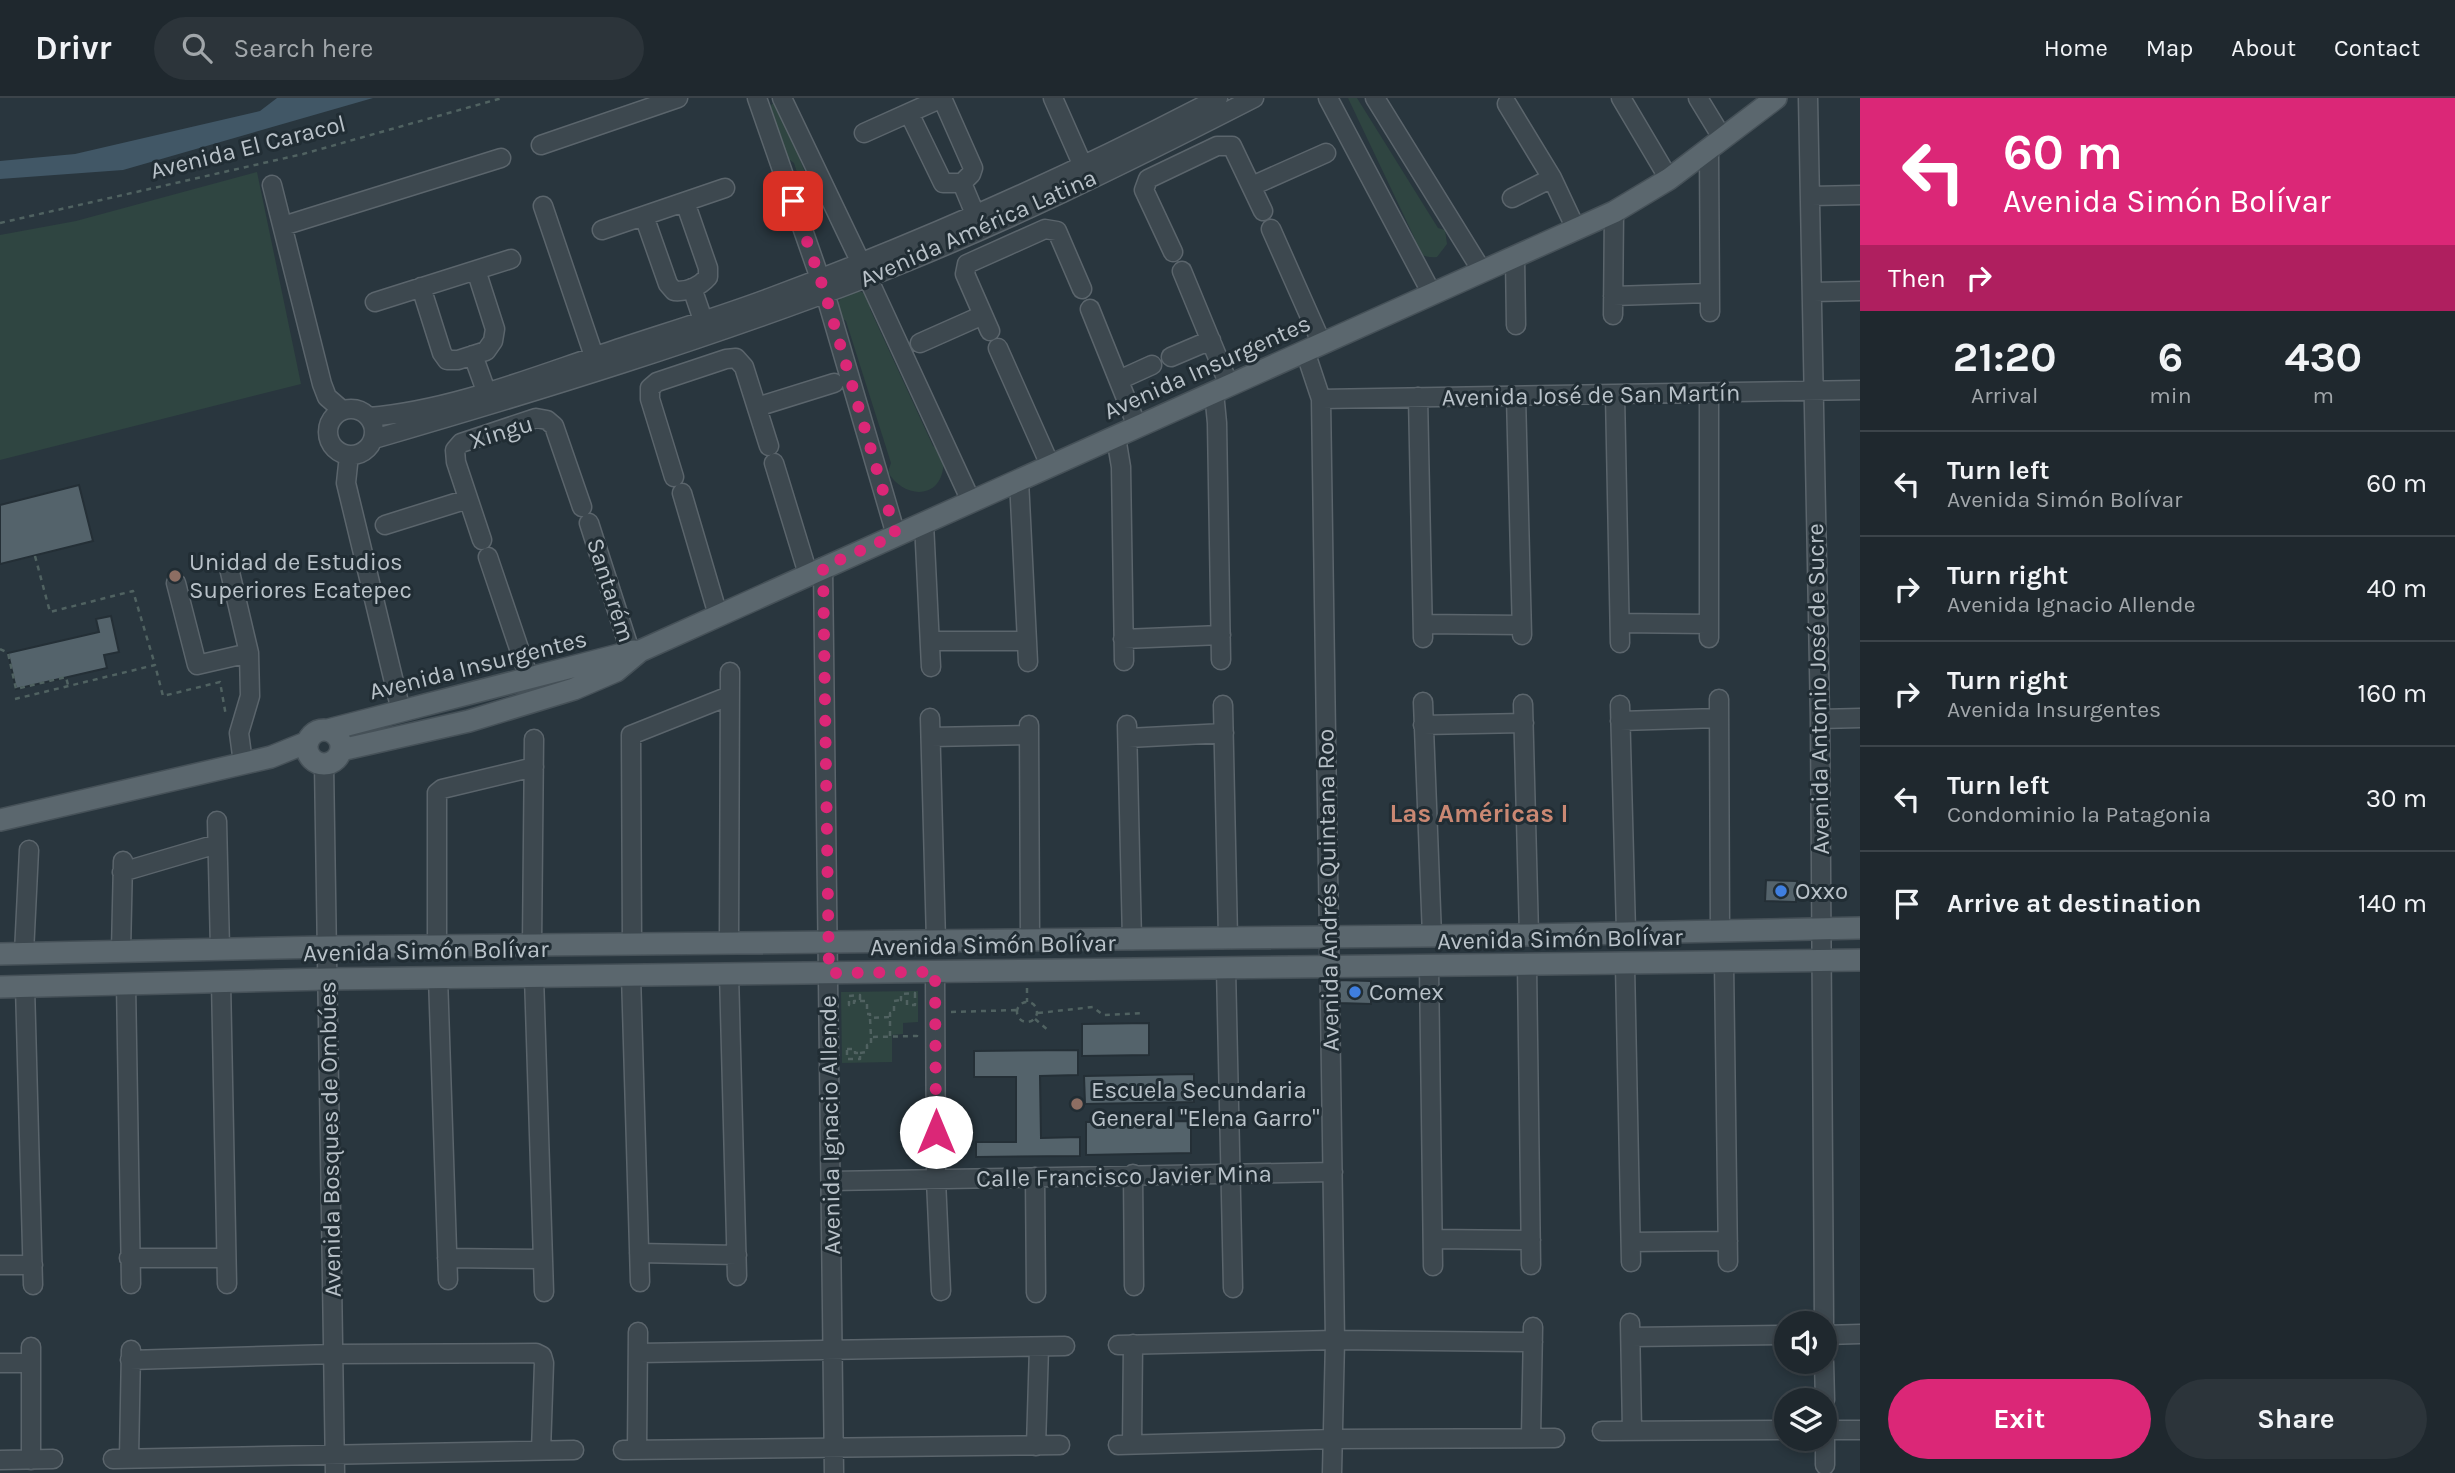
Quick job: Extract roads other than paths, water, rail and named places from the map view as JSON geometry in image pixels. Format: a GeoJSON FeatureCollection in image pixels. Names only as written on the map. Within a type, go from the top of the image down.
{"type":"FeatureCollection","features":[{"type":"Feature","properties":{"kind":"main road","name":"Avenida Insurgentes"},"geometry":{"type":"LineString","coordinates":[[328,730],[634,653],[1614,212],[1669,179],[1776,98]]}},
{"type":"Feature","properties":{"kind":"main road","name":"Avenida Insurgentes"},"geometry":{"type":"LineString","coordinates":[[341,750],[470,721],[574,689],[616,671],[634,653]]}},
{"type":"Feature","properties":{"kind":"main road"},"geometry":{"type":"LineString","coordinates":[[0,820],[271,757],[314,754],[332,762],[341,750],[336,734],[328,730],[316,732],[314,754]]}},
{"type":"Feature","properties":{"kind":"main road","name":"Avenida Simón Bolívar"},"geometry":{"type":"LineString","coordinates":[[0,954],[327,947],[1132,940],[1860,928]]}},
{"type":"Feature","properties":{"kind":"main road"},"geometry":{"type":"LineString","coordinates":[[1078,970],[1079,940]]}},
{"type":"Feature","properties":{"kind":"main road","name":"Avenida Simón Bolívar"},"geometry":{"type":"LineString","coordinates":[[0,987],[438,977],[1625,965],[1860,960]]}},
{"type":"Feature","properties":{"kind":"street"},"geometry":{"type":"LineString","coordinates":[[541,145],[678,98]]}},
{"type":"Feature","properties":{"kind":"street"},"geometry":{"type":"LineString","coordinates":[[757,98],[822,286],[896,535]]}},
{"type":"Feature","properties":{"kind":"street"},"geometry":{"type":"LineString","coordinates":[[782,98],[971,501]]}},
{"type":"Feature","properties":{"kind":"street"},"geometry":{"type":"LineString","coordinates":[[864,133],[942,98],[973,168],[962,183],[943,183],[909,113]]}},
{"type":"Feature","properties":{"kind":"street"},"geometry":{"type":"LineString","coordinates":[[1053,98],[1083,166]]}},
{"type":"Feature","properties":{"kind":"street","name":"Avenida América Latina"},"geometry":{"type":"LineString","coordinates":[[864,270],[975,214],[1083,166],[1186,106],[1218,98]]}},
{"type":"Feature","properties":{"kind":"street","name":"Avenida América Latina"},"geometry":{"type":"LineString","coordinates":[[342,410],[352,408],[369,417],[407,414],[492,397],[682,343],[822,286],[993,223],[1254,98]]}},
{"type":"Feature","properties":{"kind":"street"},"geometry":{"type":"LineString","coordinates":[[1328,98],[1432,294]]}},
{"type":"Feature","properties":{"kind":"street"},"geometry":{"type":"LineString","coordinates":[[1375,98],[1482,271]]}},
{"type":"Feature","properties":{"kind":"street"},"geometry":{"type":"LineString","coordinates":[[1620,98],[1669,179]]}},
{"type":"Feature","properties":{"kind":"street"},"geometry":{"type":"LineString","coordinates":[[1698,98],[1716,145],[1710,312]]}},
{"type":"Feature","properties":{"kind":"street","name":"Avenida Antonio José de Sucre"},"geometry":{"type":"LineString","coordinates":[[1808,98],[1821,719],[1824,1311]]}},
{"type":"Feature","properties":{"kind":"street"},"geometry":{"type":"LineString","coordinates":[[1507,104],[1552,178],[1576,229]]}},
{"type":"Feature","properties":{"kind":"street"},"geometry":{"type":"LineString","coordinates":[[1177,137],[1190,159]]}},
{"type":"Feature","properties":{"kind":"street"},"geometry":{"type":"LineString","coordinates":[[1173,252],[1144,190],[1148,179],[1217,146],[1232,146],[1263,211]]}},
{"type":"Feature","properties":{"kind":"street"},"geometry":{"type":"LineString","coordinates":[[1252,186],[1326,153]]}},
{"type":"Feature","properties":{"kind":"street"},"geometry":{"type":"LineString","coordinates":[[283,226],[501,158]]}},
{"type":"Feature","properties":{"kind":"street"},"geometry":{"type":"LineString","coordinates":[[1512,198],[1552,178]]}},
{"type":"Feature","properties":{"kind":"street"},"geometry":{"type":"LineString","coordinates":[[962,183],[975,214]]}},
{"type":"Feature","properties":{"kind":"street"},"geometry":{"type":"LineString","coordinates":[[272,185],[322,384],[327,397],[342,410],[331,420],[328,435],[335,449],[349,455],[346,483],[401,711]]}},
{"type":"Feature","properties":{"kind":"street"},"geometry":{"type":"LineString","coordinates":[[602,230],[725,188]]}},
{"type":"Feature","properties":{"kind":"street"},"geometry":{"type":"LineString","coordinates":[[1811,196],[1860,195]]}},
{"type":"Feature","properties":{"kind":"street"},"geometry":{"type":"LineString","coordinates":[[644,216],[668,284],[674,291],[701,285],[708,277],[708,268],[685,202]]}},
{"type":"Feature","properties":{"kind":"street"},"geometry":{"type":"LineString","coordinates":[[543,206],[594,356]]}},
{"type":"Feature","properties":{"kind":"street"},"geometry":{"type":"LineString","coordinates":[[1613,315],[1614,212]]}},
{"type":"Feature","properties":{"kind":"street"},"geometry":{"type":"LineString","coordinates":[[993,223],[1003,247]]}},
{"type":"Feature","properties":{"kind":"street"},"geometry":{"type":"LineString","coordinates":[[920,343],[987,323],[965,274],[967,264],[1045,229],[1057,231],[1082,289]]}},
{"type":"Feature","properties":{"kind":"street","name":"Avenida Andrés Quintana Roo"},"geometry":{"type":"LineString","coordinates":[[1271,229],[1313,348],[1321,399],[1335,1340],[1332,1473]]}},
{"type":"Feature","properties":{"kind":"street"},"geometry":{"type":"LineString","coordinates":[[1515,257],[1516,325]]}},
{"type":"Feature","properties":{"kind":"street"},"geometry":{"type":"LineString","coordinates":[[374,302],[511,259]]}},
{"type":"Feature","properties":{"kind":"street"},"geometry":{"type":"LineString","coordinates":[[421,287],[442,353],[447,360],[457,360],[486,351],[493,341],[495,330],[476,270]]}},
{"type":"Feature","properties":{"kind":"street"},"geometry":{"type":"LineString","coordinates":[[1182,271],[1210,340],[1222,389],[1217,423],[1221,660]]}},
{"type":"Feature","properties":{"kind":"street","name":"Avenida América Latina"},"geometry":{"type":"LineString","coordinates":[[349,455],[365,451],[373,439],[492,397],[594,356],[703,320],[822,286]]}},
{"type":"Feature","properties":{"kind":"street"},"geometry":{"type":"LineString","coordinates":[[692,288],[703,320]]}},
{"type":"Feature","properties":{"kind":"street"},"geometry":{"type":"LineString","coordinates":[[1813,292],[1860,291]]}},
{"type":"Feature","properties":{"kind":"street"},"geometry":{"type":"LineString","coordinates":[[1613,296],[1709,293]]}},
{"type":"Feature","properties":{"kind":"street"},"geometry":{"type":"LineString","coordinates":[[1090,309],[1137,426]]}},
{"type":"Feature","properties":{"kind":"street"},"geometry":{"type":"LineString","coordinates":[[1171,357],[1210,340]]}},
{"type":"Feature","properties":{"kind":"street"},"geometry":{"type":"LineString","coordinates":[[674,477],[650,399],[650,388],[657,382],[691,371],[682,343]]}},
{"type":"Feature","properties":{"kind":"street"},"geometry":{"type":"LineString","coordinates":[[998,348],[1050,466]]}},
{"type":"Feature","properties":{"kind":"street"},"geometry":{"type":"LineString","coordinates":[[473,355],[507,428]]}},
{"type":"Feature","properties":{"kind":"street","name":"Avenida Ignacio Allende"},"geometry":{"type":"LineString","coordinates":[[691,371],[736,358],[744,367],[772,454],[816,570],[829,942],[835,1473]]}},
{"type":"Feature","properties":{"kind":"street"},"geometry":{"type":"LineString","coordinates":[[1119,380],[1152,365]]}},
{"type":"Feature","properties":{"kind":"street"},"geometry":{"type":"LineString","coordinates":[[757,407],[834,383]]}},
{"type":"Feature","properties":{"kind":"street","name":"Avenida José de San Martín"},"geometry":{"type":"LineString","coordinates":[[1321,399],[1860,390]]}},
{"type":"Feature","properties":{"kind":"street"},"geometry":{"type":"LineString","coordinates":[[1620,623],[1709,631],[1709,393]]}},
{"type":"Feature","properties":{"kind":"street"},"geometry":{"type":"LineString","coordinates":[[1615,394],[1620,643]]}},
{"type":"Feature","properties":{"kind":"street"},"geometry":{"type":"LineString","coordinates":[[1418,397],[1423,631],[1522,630],[1516,396]]}},
{"type":"Feature","properties":{"kind":"street"},"geometry":{"type":"LineString","coordinates":[[369,417],[373,423],[373,439]]}},
{"type":"Feature","properties":{"kind":"street","name":"Xingu"},"geometry":{"type":"LineString","coordinates":[[529,678],[468,499],[456,462],[455,450],[461,443],[536,418],[547,420],[554,426],[585,515]]}},
{"type":"Feature","properties":{"kind":"street"},"geometry":{"type":"LineString","coordinates":[[1115,437],[1121,467],[1124,661]]}},
{"type":"Feature","properties":{"kind":"street"},"geometry":{"type":"LineString","coordinates":[[1019,480],[1028,662]]}},
{"type":"Feature","properties":{"kind":"street"},"geometry":{"type":"LineString","coordinates":[[682,494],[718,615]]}},
{"type":"Feature","properties":{"kind":"street"},"geometry":{"type":"LineString","coordinates":[[385,525],[468,499]]}},
{"type":"Feature","properties":{"kind":"street","name":"Santarém"},"geometry":{"type":"LineString","coordinates":[[585,515],[634,653]]}},
{"type":"Feature","properties":{"kind":"street"},"geometry":{"type":"LineString","coordinates":[[924,523],[931,667]]}},
{"type":"Feature","properties":{"kind":"street"},"geometry":{"type":"LineString","coordinates":[[229,568],[249,653],[250,695],[239,733],[243,763]]}},
{"type":"Feature","properties":{"kind":"street"},"geometry":{"type":"LineString","coordinates":[[176,583],[197,665],[249,653]]}},
{"type":"Feature","properties":{"kind":"street"},"geometry":{"type":"LineString","coordinates":[[1123,639],[1221,635]]}},
{"type":"Feature","properties":{"kind":"street"},"geometry":{"type":"LineString","coordinates":[[931,641],[1027,641]]}},
{"type":"Feature","properties":{"kind":"street"},"geometry":{"type":"LineString","coordinates":[[729,943],[730,672]]}},
{"type":"Feature","properties":{"kind":"street"},"geometry":{"type":"LineString","coordinates":[[632,944],[631,734],[729,696]]}},
{"type":"Feature","properties":{"kind":"street"},"geometry":{"type":"LineString","coordinates":[[1719,699],[1720,931]]}},
{"type":"Feature","properties":{"kind":"street"},"geometry":{"type":"LineString","coordinates":[[1423,702],[1432,936]]}},
{"type":"Feature","properties":{"kind":"street"},"geometry":{"type":"LineString","coordinates":[[1523,704],[1529,935]]}},
{"type":"Feature","properties":{"kind":"street"},"geometry":{"type":"LineString","coordinates":[[1223,705],[1228,938]]}},
{"type":"Feature","properties":{"kind":"street"},"geometry":{"type":"LineString","coordinates":[[1626,932],[1620,713],[1719,718]]}},
{"type":"Feature","properties":{"kind":"street"},"geometry":{"type":"LineString","coordinates":[[930,718],[936,941]]}},
{"type":"Feature","properties":{"kind":"street"},"geometry":{"type":"LineString","coordinates":[[1821,719],[1860,718]]}},
{"type":"Feature","properties":{"kind":"street"},"geometry":{"type":"LineString","coordinates":[[1423,725],[1524,723]]}},
{"type":"Feature","properties":{"kind":"street"},"geometry":{"type":"LineString","coordinates":[[931,737],[1029,730],[1030,941]]}},
{"type":"Feature","properties":{"kind":"street"},"geometry":{"type":"LineString","coordinates":[[1132,940],[1128,731],[1224,733]]}},
{"type":"Feature","properties":{"kind":"street"},"geometry":{"type":"LineString","coordinates":[[532,945],[534,739]]}},
{"type":"Feature","properties":{"kind":"street","name":"Avenida Bosques de Ombúes"},"geometry":{"type":"LineString","coordinates":[[314,754],[327,947],[335,1473]]}},
{"type":"Feature","properties":{"kind":"street"},"geometry":{"type":"LineString","coordinates":[[438,946],[437,793],[442,789],[534,767]]}},
{"type":"Feature","properties":{"kind":"street"},"geometry":{"type":"LineString","coordinates":[[217,821],[220,949]]}},
{"type":"Feature","properties":{"kind":"street"},"geometry":{"type":"LineString","coordinates":[[121,951],[122,867],[217,844]]}},
{"type":"Feature","properties":{"kind":"street"},"geometry":{"type":"LineString","coordinates":[[24,953],[29,850]]}},
{"type":"Feature","properties":{"kind":"street"},"geometry":{"type":"LineString","coordinates":[[1724,963],[1728,1262]]}},
{"type":"Feature","properties":{"kind":"street"},"geometry":{"type":"LineString","coordinates":[[1527,965],[1531,1265]]}},
{"type":"Feature","properties":{"kind":"street"},"geometry":{"type":"LineString","coordinates":[[1625,965],[1631,1262]]}},
{"type":"Feature","properties":{"kind":"street"},"geometry":{"type":"LineString","coordinates":[[1429,967],[1433,1266]]}},
{"type":"Feature","properties":{"kind":"street"},"geometry":{"type":"LineString","coordinates":[[1226,968],[1233,1288]]}},
{"type":"Feature","properties":{"kind":"street"},"geometry":{"type":"LineString","coordinates":[[935,972],[936,1181],[940,1291]]}},
{"type":"Feature","properties":{"kind":"street"},"geometry":{"type":"LineString","coordinates":[[729,974],[737,1276]]}},
{"type":"Feature","properties":{"kind":"street"},"geometry":{"type":"LineString","coordinates":[[631,975],[640,1282]]}},
{"type":"Feature","properties":{"kind":"street"},"geometry":{"type":"LineString","coordinates":[[534,976],[544,1292]]}},
{"type":"Feature","properties":{"kind":"street"},"geometry":{"type":"LineString","coordinates":[[438,977],[448,1280]]}},
{"type":"Feature","properties":{"kind":"street"},"geometry":{"type":"LineString","coordinates":[[221,981],[227,1284]]}},
{"type":"Feature","properties":{"kind":"street"},"geometry":{"type":"LineString","coordinates":[[126,983],[131,1284]]}},
{"type":"Feature","properties":{"kind":"street"},"geometry":{"type":"LineString","coordinates":[[25,986],[33,1285]]}},
{"type":"Feature","properties":{"kind":"street","name":"Calle Francisco Javier Mina"},"geometry":{"type":"LineString","coordinates":[[831,1181],[1333,1172]]}},
{"type":"Feature","properties":{"kind":"street"},"geometry":{"type":"LineString","coordinates":[[1133,1174],[1134,1286]]}},
{"type":"Feature","properties":{"kind":"street"},"geometry":{"type":"LineString","coordinates":[[1035,1177],[1036,1293]]}},
{"type":"Feature","properties":{"kind":"street"},"geometry":{"type":"LineString","coordinates":[[1433,1239],[1531,1240]]}},
{"type":"Feature","properties":{"kind":"street"},"geometry":{"type":"LineString","coordinates":[[1631,1241],[1728,1241]]}},
{"type":"Feature","properties":{"kind":"street"},"geometry":{"type":"LineString","coordinates":[[639,1253],[737,1255]]}},
{"type":"Feature","properties":{"kind":"street"},"geometry":{"type":"LineString","coordinates":[[129,1258],[226,1258]]}},
{"type":"Feature","properties":{"kind":"street"},"geometry":{"type":"LineString","coordinates":[[447,1258],[542,1258]]}},
{"type":"Feature","properties":{"kind":"street"},"geometry":{"type":"LineString","coordinates":[[0,1265],[33,1265]]}},
{"type":"Feature","properties":{"kind":"street"},"geometry":{"type":"LineString","coordinates":[[1632,1430],[1630,1330],[1774,1335]]}},
{"type":"Feature","properties":{"kind":"street"},"geometry":{"type":"LineString","coordinates":[[638,1332],[639,1353],[630,1450],[1060,1445]]}},
{"type":"Feature","properties":{"kind":"street"},"geometry":{"type":"LineString","coordinates":[[1837,1335],[1860,1334]]}},
{"type":"Feature","properties":{"kind":"street"},"geometry":{"type":"LineString","coordinates":[[1531,1437],[1533,1335],[1125,1344],[1125,1445],[1333,1439],[1555,1438]]}},
{"type":"Feature","properties":{"kind":"street"},"geometry":{"type":"LineString","coordinates":[[639,1353],[1065,1346]]}},
{"type":"Feature","properties":{"kind":"street"},"geometry":{"type":"LineString","coordinates":[[1036,1446],[1039,1347]]}},
{"type":"Feature","properties":{"kind":"street"},"geometry":{"type":"LineString","coordinates":[[541,1451],[544,1363],[542,1356],[536,1353],[131,1355],[121,1458],[334,1455],[541,1451],[575,1450]]}},
{"type":"Feature","properties":{"kind":"street"},"geometry":{"type":"LineString","coordinates":[[0,1363],[31,1355],[31,1460]]}},
{"type":"Feature","properties":{"kind":"street"},"geometry":{"type":"LineString","coordinates":[[1602,1431],[1774,1430]]}},
{"type":"Feature","properties":{"kind":"street"},"geometry":{"type":"LineString","coordinates":[[1837,1430],[1860,1430]]}},
{"type":"Feature","properties":{"kind":"street"},"geometry":{"type":"LineString","coordinates":[[1825,1451],[1825,1465]]}},
{"type":"Feature","properties":{"kind":"street"},"geometry":{"type":"LineString","coordinates":[[0,1460],[53,1459]]}},
{"type":"Feature","properties":{"kind":"water"},"geometry":{"type":"Polygon","coordinates":[[[277,98],[373,98],[123,170],[0,179],[0,161],[75,154],[260,111],[277,98]]]}},
{"type":"Feature","properties":{"kind":"place","name":"Unidad de Estudios Superiores Ecatepec"},"geometry":{"type":"Point","coordinates":[175,576]}},
{"type":"Feature","properties":{"kind":"place","name":"Oxxo"},"geometry":{"type":"Point","coordinates":[1781,891]}},
{"type":"Feature","properties":{"kind":"place","name":"Comex"},"geometry":{"type":"Point","coordinates":[1355,992]}},
{"type":"Feature","properties":{"kind":"place","name":"Escuela Secundaria General \"Elena Garro\""},"geometry":{"type":"Point","coordinates":[1077,1104]}},
{"type":"Feature","properties":{"kind":"district","name":"Las Américas I"},"geometry":{"type":"Point","coordinates":[1479,813]}}]}
